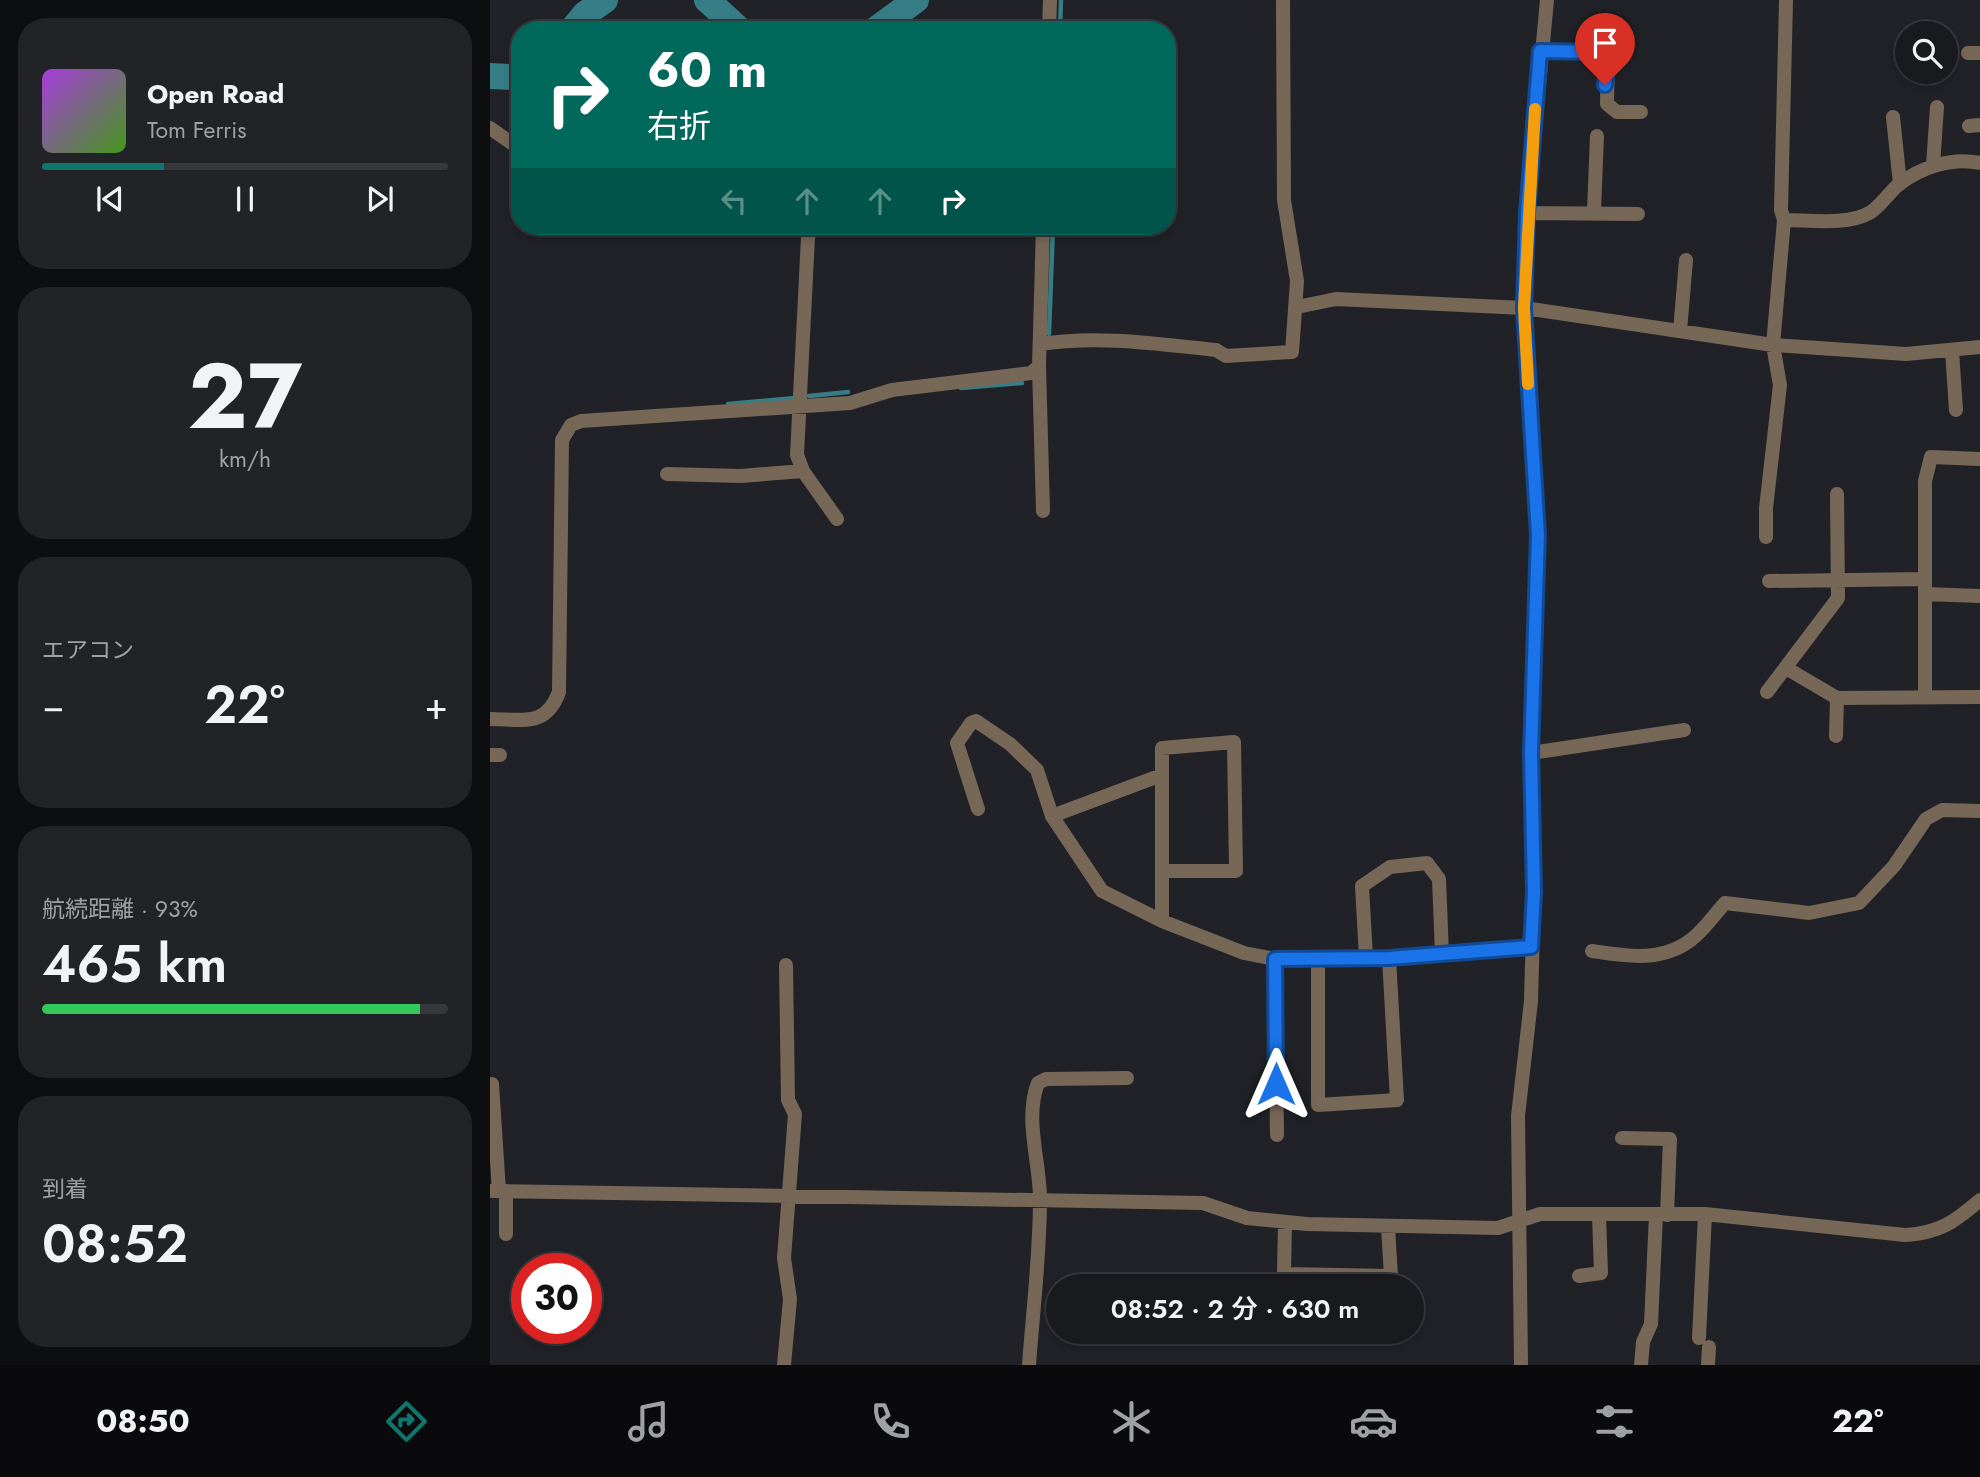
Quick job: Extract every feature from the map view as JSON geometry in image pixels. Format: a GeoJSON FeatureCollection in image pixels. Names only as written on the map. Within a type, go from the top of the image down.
{"type":"FeatureCollection","features":[{"type":"Feature","properties":{"kind":"street"},"geometry":{"type":"LineString","coordinates":[[1049,21],[1050,0]]}},
{"type":"Feature","properties":{"kind":"street"},"geometry":{"type":"LineString","coordinates":[[1041,344],[1070,340],[1114,341],[1216,351],[1226,356],[1292,352],[1297,281],[1284,200],[1283,0]]}},
{"type":"Feature","properties":{"kind":"street"},"geometry":{"type":"LineString","coordinates":[[1521,1365],[1518,1116],[1528,1049],[1534,892],[1531,753],[1538,535],[1524,308],[1527,213],[1540,51],[1547,0]]}},
{"type":"Feature","properties":{"kind":"street"},"geometry":{"type":"LineString","coordinates":[[1766,537],[1766,508],[1780,385],[1773,345],[1784,220],[1781,210],[1786,0]]}},
{"type":"Feature","properties":{"kind":"street"},"geometry":{"type":"LineString","coordinates":[[1540,51],[1597,52],[1608,60],[1607,104],[1618,111],[1641,112]]}},
{"type":"Feature","properties":{"kind":"street"},"geometry":{"type":"LineString","coordinates":[[1933,166],[1937,107]]}},
{"type":"Feature","properties":{"kind":"street"},"geometry":{"type":"LineString","coordinates":[[1893,117],[1900,184]]}},
{"type":"Feature","properties":{"kind":"street"},"geometry":{"type":"LineString","coordinates":[[490,128],[511,143]]}},
{"type":"Feature","properties":{"kind":"street"},"geometry":{"type":"LineString","coordinates":[[1594,211],[1597,136]]}},
{"type":"Feature","properties":{"kind":"street"},"geometry":{"type":"LineString","coordinates":[[1784,220],[1851,219],[1871,212],[1900,184],[1933,166],[1962,159],[1980,163]]}},
{"type":"Feature","properties":{"kind":"street"},"geometry":{"type":"LineString","coordinates":[[1527,213],[1560,216],[1594,211],[1638,214]]}},
{"type":"Feature","properties":{"kind":"street"},"geometry":{"type":"LineString","coordinates":[[809,235],[797,455],[803,471],[838,519]]}},
{"type":"Feature","properties":{"kind":"street"},"geometry":{"type":"LineString","coordinates":[[1043,235],[1039,366],[1043,511]]}},
{"type":"Feature","properties":{"kind":"street"},"geometry":{"type":"LineString","coordinates":[[1680,331],[1686,260]]}},
{"type":"Feature","properties":{"kind":"street"},"geometry":{"type":"LineString","coordinates":[[1297,307],[1336,299],[1524,308],[1773,345],[1906,354],[1980,347]]}},
{"type":"Feature","properties":{"kind":"street"},"geometry":{"type":"LineString","coordinates":[[1952,351],[1956,410]]}},
{"type":"Feature","properties":{"kind":"street"},"geometry":{"type":"LineString","coordinates":[[490,719],[542,717],[550,712],[559,692],[565,431],[581,421],[850,403],[892,390],[1031,373],[1039,366]]}},
{"type":"Feature","properties":{"kind":"street"},"geometry":{"type":"LineString","coordinates":[[1925,696],[1925,481],[1931,457],[1980,459]]}},
{"type":"Feature","properties":{"kind":"street"},"geometry":{"type":"LineString","coordinates":[[667,474],[741,476],[803,471]]}},
{"type":"Feature","properties":{"kind":"street"},"geometry":{"type":"LineString","coordinates":[[1766,692],[1838,598],[1837,494]]}},
{"type":"Feature","properties":{"kind":"street"},"geometry":{"type":"LineString","coordinates":[[1769,580],[1839,580],[1925,587],[1980,596]]}},
{"type":"Feature","properties":{"kind":"street"},"geometry":{"type":"LineString","coordinates":[[1786,667],[1837,698],[1980,696]]}},
{"type":"Feature","properties":{"kind":"street"},"geometry":{"type":"LineString","coordinates":[[1836,736],[1837,698]]}},
{"type":"Feature","properties":{"kind":"street"},"geometry":{"type":"LineString","coordinates":[[978,808],[957,743],[971,723],[976,721],[1010,744],[1037,770],[1052,816],[1102,891],[1162,921],[1244,953],[1275,959],[1389,958],[1531,947]]}},
{"type":"Feature","properties":{"kind":"street"},"geometry":{"type":"LineString","coordinates":[[1531,753],[1685,730]]}},
{"type":"Feature","properties":{"kind":"street"},"geometry":{"type":"LineString","coordinates":[[1162,871],[1236,871],[1234,742],[1162,748],[1159,776],[1162,921]]}},
{"type":"Feature","properties":{"kind":"street"},"geometry":{"type":"LineString","coordinates":[[1052,816],[1159,776]]}},
{"type":"Feature","properties":{"kind":"street"},"geometry":{"type":"LineString","coordinates":[[1592,951],[1643,958],[1674,948],[1691,940],[1725,904],[1809,913],[1859,903],[1894,866],[1926,819],[1941,810],[1980,811]]}},
{"type":"Feature","properties":{"kind":"street"},"geometry":{"type":"LineString","coordinates":[[1366,958],[1362,886],[1390,867],[1427,863],[1439,879],[1442,954]]}},
{"type":"Feature","properties":{"kind":"street"},"geometry":{"type":"LineString","coordinates":[[1318,959],[1318,1105],[1397,1100],[1389,958]]}},
{"type":"Feature","properties":{"kind":"street"},"geometry":{"type":"LineString","coordinates":[[1275,959],[1277,1135]]}},
{"type":"Feature","properties":{"kind":"street"},"geometry":{"type":"LineString","coordinates":[[784,1365],[790,1299],[784,1258],[795,1114],[788,1100],[786,965]]}},
{"type":"Feature","properties":{"kind":"street"},"geometry":{"type":"LineString","coordinates":[[1029,1365],[1040,1199],[1033,1132],[1034,1095],[1038,1083],[1046,1079],[1127,1078]]}},
{"type":"Feature","properties":{"kind":"street"},"geometry":{"type":"LineString","coordinates":[[492,1084],[498,1191],[506,1234]]}},
{"type":"Feature","properties":{"kind":"street"},"geometry":{"type":"LineString","coordinates":[[1622,1138],[1670,1139],[1651,1324],[1643,1342],[1641,1365]]}},
{"type":"Feature","properties":{"kind":"street"},"geometry":{"type":"LineString","coordinates":[[498,1191],[1203,1203],[1247,1218],[1388,1227],[1499,1228],[1540,1214],[1705,1214],[1891,1233],[1928,1234],[1953,1222],[1980,1200]]}},
{"type":"Feature","properties":{"kind":"street"},"geometry":{"type":"LineString","coordinates":[[1705,1214],[1704,1342],[1707,1365]]}},
{"type":"Feature","properties":{"kind":"street"},"geometry":{"type":"LineString","coordinates":[[1579,1276],[1601,1272],[1599,1215]]}},
{"type":"Feature","properties":{"kind":"street"},"geometry":{"type":"LineString","coordinates":[[1285,1222],[1284,1274],[1391,1276],[1388,1227]]}},
{"type":"Feature","properties":{"kind":"waterway"},"geometry":{"type":"LineString","coordinates":[[579,21],[605,0]]}},
{"type":"Feature","properties":{"kind":"waterway"},"geometry":{"type":"LineString","coordinates":[[707,0],[730,21]]}},
{"type":"Feature","properties":{"kind":"waterway"},"geometry":{"type":"LineString","coordinates":[[887,21],[916,0]]}},
{"type":"Feature","properties":{"kind":"waterway"},"geometry":{"type":"LineString","coordinates":[[1060,21],[1061,0]]}},
{"type":"Feature","properties":{"kind":"waterway"},"geometry":{"type":"LineString","coordinates":[[490,76],[511,77]]}},
{"type":"Feature","properties":{"kind":"waterway"},"geometry":{"type":"LineString","coordinates":[[1049,334],[1053,235]]}},
{"type":"Feature","properties":{"kind":"waterway"},"geometry":{"type":"LineString","coordinates":[[961,388],[1022,383]]}},
{"type":"Feature","properties":{"kind":"waterway"},"geometry":{"type":"LineString","coordinates":[[809,396],[848,392]]}},
{"type":"Feature","properties":{"kind":"waterway"},"geometry":{"type":"LineString","coordinates":[[728,404],[795,398]]}},
{"type":"Feature","properties":{"kind":"slow traffic"},"geometry":{"type":"LineString","coordinates":[[1528,384],[1524,308],[1527,213],[1535,109]]}},
{"type":"Feature","properties":{"kind":"route"},"geometry":{"type":"LineString","coordinates":[[1276,1084],[1275,959],[1389,958],[1531,947],[1534,892],[1531,753],[1538,535],[1524,308],[1527,213],[1540,51],[1597,52],[1608,60],[1605,85]]}}]}
